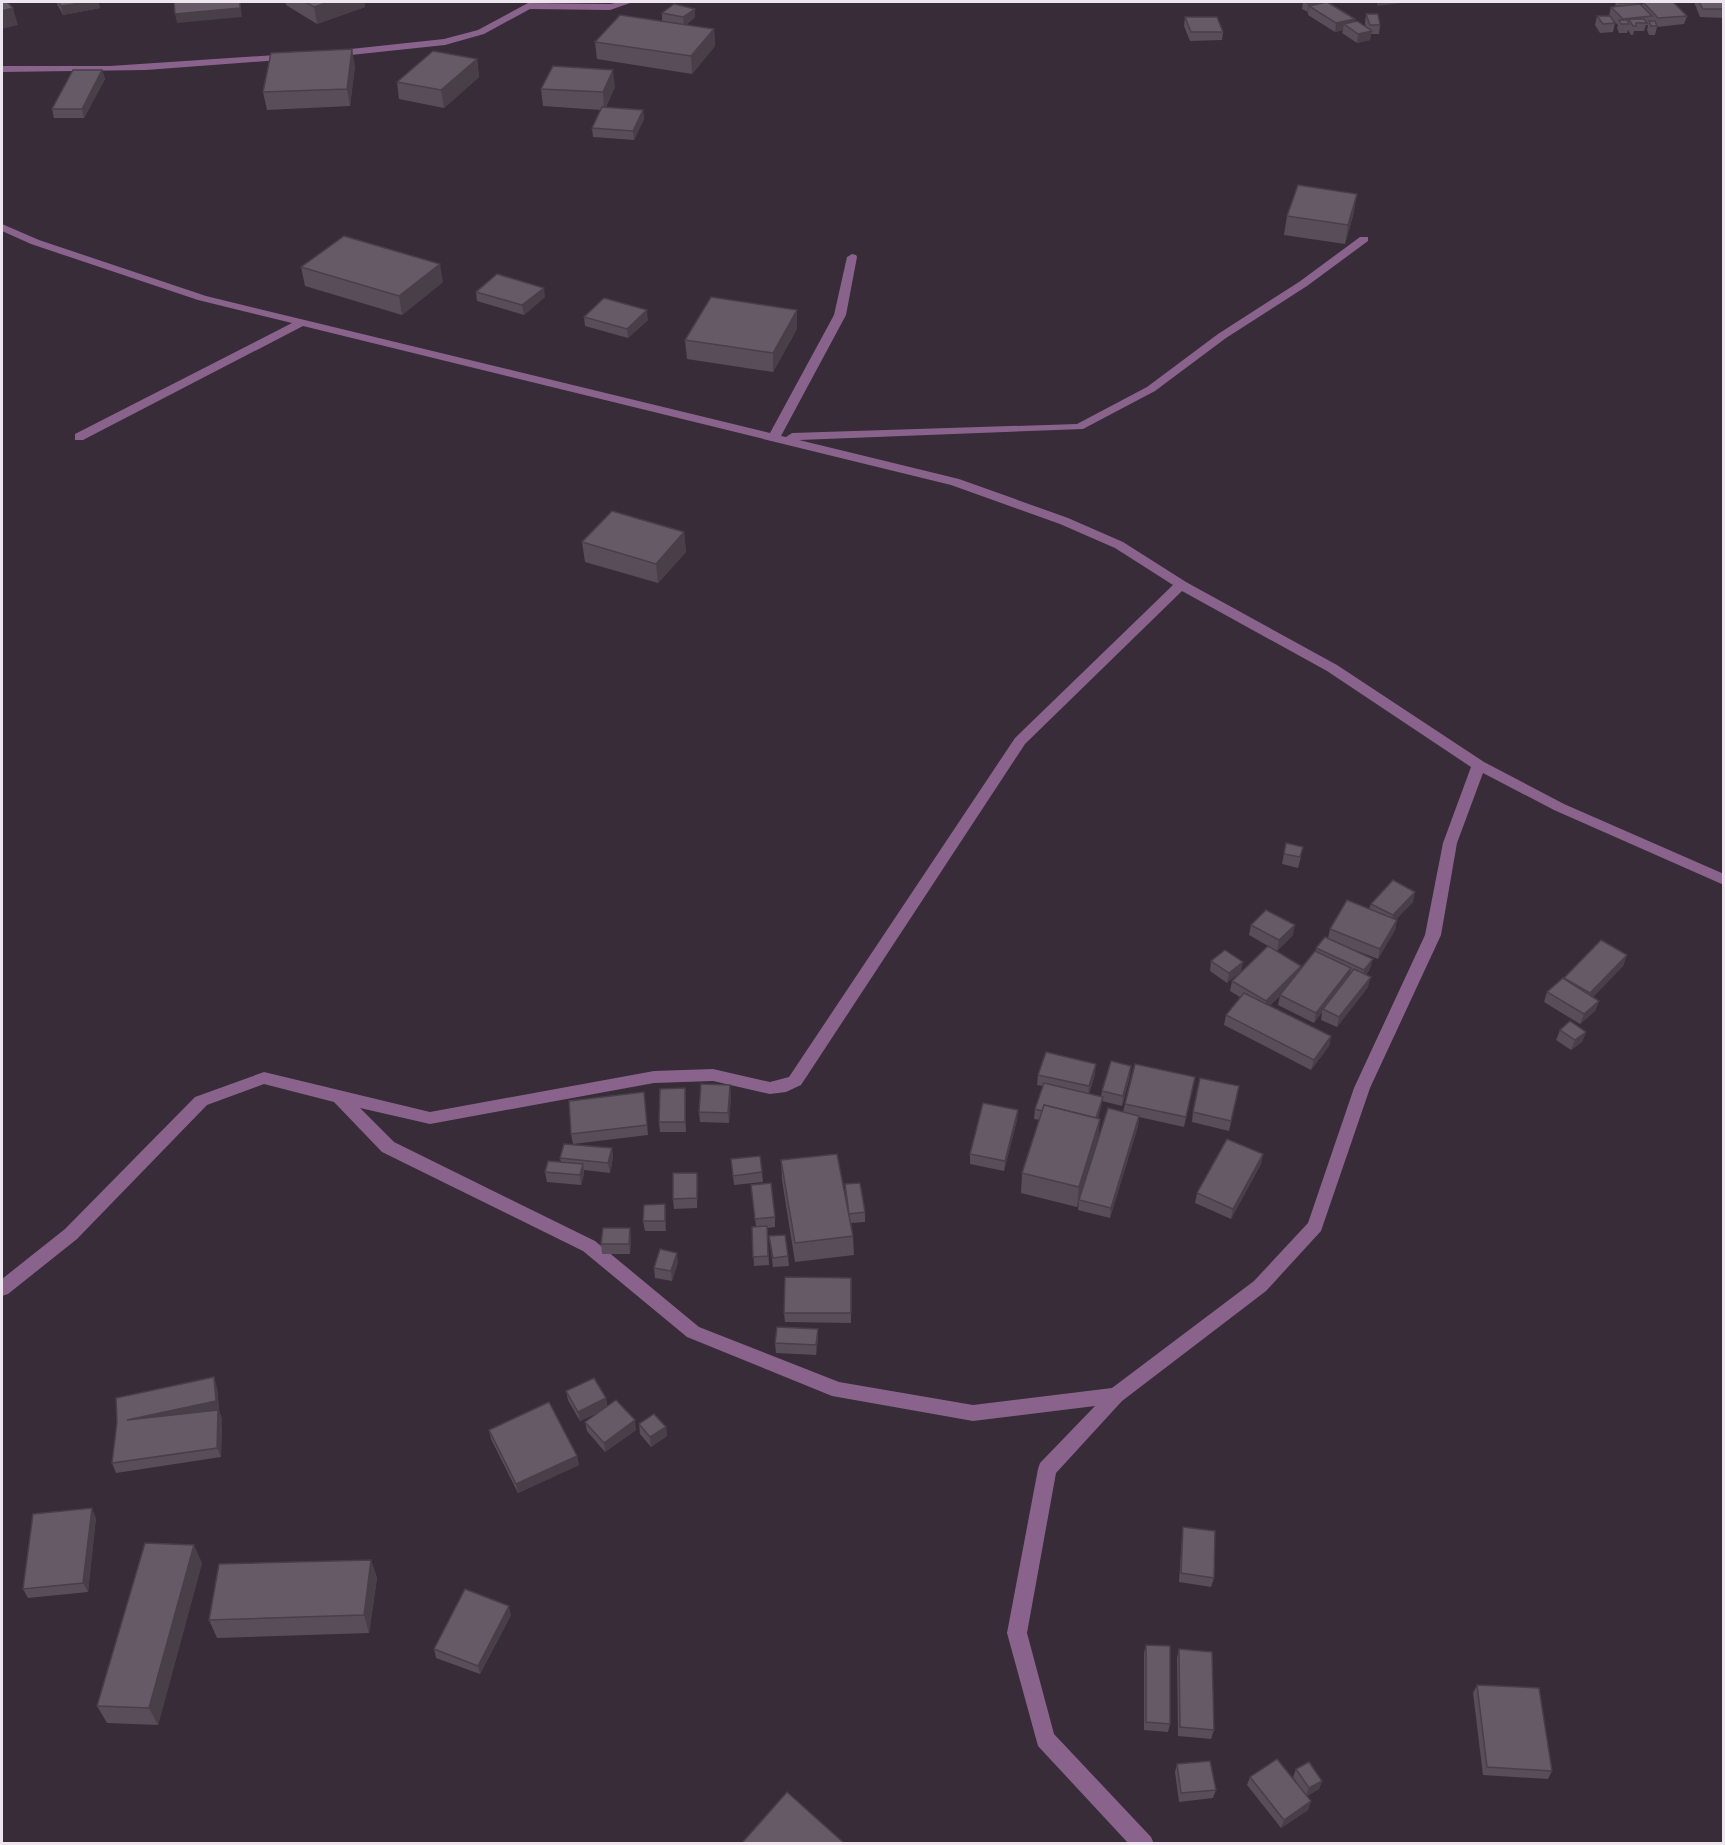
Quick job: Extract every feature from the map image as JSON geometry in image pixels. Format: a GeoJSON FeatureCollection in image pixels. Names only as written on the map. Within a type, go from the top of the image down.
{"type":"FeatureCollection","features":[{"type":"Feature","properties":{"kind":"street"},"geometry":{"type":"LineString","coordinates":[[320,55],[445,42],[481,32],[528,6],[610,7],[628,2]]}},
{"type":"Feature","properties":{"kind":"street"},"geometry":{"type":"LineString","coordinates":[[2,69],[71,71],[155,68],[297,57]]}},
{"type":"Feature","properties":{"kind":"street"},"geometry":{"type":"LineString","coordinates":[[2,227],[35,242],[202,298],[966,486],[1064,522],[1119,545],[1181,585],[1332,668],[1479,765],[1559,807],[1724,880]]}},
{"type":"Feature","properties":{"kind":"street"},"geometry":{"type":"LineString","coordinates":[[774,437],[1079,427],[1151,388],[1222,336],[1303,284],[1364,239]]}},
{"type":"Feature","properties":{"kind":"street"},"geometry":{"type":"LineString","coordinates":[[774,437],[840,315],[852,257]]}},
{"type":"Feature","properties":{"kind":"street"},"geometry":{"type":"LineString","coordinates":[[79,437],[303,322]]}},
{"type":"Feature","properties":{"kind":"street"},"geometry":{"type":"LineString","coordinates":[[2,1289],[71,1234],[201,1101],[264,1078],[430,1119],[654,1077],[713,1075],[770,1088],[786,1086],[795,1081],[1020,741],[1136,626],[1181,585]]}},
{"type":"Feature","properties":{"kind":"street"},"geometry":{"type":"LineString","coordinates":[[1144,1844],[1044,1739],[1017,1633],[1047,1469],[1116,1395],[1260,1286],[1314,1226],[1362,1088],[1433,935],[1450,843],[1479,765]]}},
{"type":"Feature","properties":{"kind":"street"},"geometry":{"type":"LineString","coordinates":[[339,1097],[388,1147],[589,1246],[693,1332],[838,1390],[973,1413],[1116,1395]]}},
{"type":"Feature","properties":{"kind":"building"},"geometry":{"type":"Polygon","coordinates":[[[2,2],[7,2],[13,8],[2,11],[2,2]]]}},
{"type":"Feature","properties":{"kind":"building"},"geometry":{"type":"Polygon","coordinates":[[[58,2],[87,2],[61,6],[58,2]]]}},
{"type":"Feature","properties":{"kind":"building"},"geometry":{"type":"Polygon","coordinates":[[[174,2],[240,2],[240,8],[175,14],[174,2]]]}},
{"type":"Feature","properties":{"kind":"building"},"geometry":{"type":"Polygon","coordinates":[[[305,2],[329,2],[314,7],[305,2]]]}},
{"type":"Feature","properties":{"kind":"building"},"geometry":{"type":"Polygon","coordinates":[[[1327,2],[1355,19],[1336,23],[1309,6],[1327,2]]]}},
{"type":"Feature","properties":{"kind":"building"},"geometry":{"type":"Polygon","coordinates":[[[1643,2],[1673,2],[1687,16],[1658,18],[1643,2]]]}},
{"type":"Feature","properties":{"kind":"building"},"geometry":{"type":"Polygon","coordinates":[[[1699,2],[1724,2],[1724,9],[1703,9],[1699,2]]]}},
{"type":"Feature","properties":{"kind":"building"},"geometry":{"type":"Polygon","coordinates":[[[674,4],[695,9],[683,17],[662,13],[674,4]]]}},
{"type":"Feature","properties":{"kind":"building"},"geometry":{"type":"Polygon","coordinates":[[[1640,4],[1652,16],[1623,19],[1611,7],[1640,4]]]}},
{"type":"Feature","properties":{"kind":"building"},"geometry":{"type":"Polygon","coordinates":[[[1366,14],[1378,14],[1380,25],[1370,25],[1366,14]]]}},
{"type":"Feature","properties":{"kind":"building"},"geometry":{"type":"Polygon","coordinates":[[[620,15],[714,29],[691,56],[595,42],[620,15]]]}},
{"type":"Feature","properties":{"kind":"building"},"geometry":{"type":"Polygon","coordinates":[[[1597,16],[1610,16],[1615,23],[1603,24],[1597,16]]]}},
{"type":"Feature","properties":{"kind":"building"},"geometry":{"type":"Polygon","coordinates":[[[1185,17],[1217,17],[1223,32],[1191,32],[1185,17]]]}},
{"type":"Feature","properties":{"kind":"building"},"geometry":{"type":"Polygon","coordinates":[[[1629,19],[1644,19],[1647,23],[1636,23],[1636,26],[1633,26],[1629,19]]]}},
{"type":"Feature","properties":{"kind":"building"},"geometry":{"type":"Polygon","coordinates":[[[1619,20],[1627,20],[1629,24],[1621,24],[1619,20]]]}},
{"type":"Feature","properties":{"kind":"building"},"geometry":{"type":"Polygon","coordinates":[[[1357,21],[1372,31],[1358,34],[1344,24],[1357,21]]]}},
{"type":"Feature","properties":{"kind":"building"},"geometry":{"type":"Polygon","coordinates":[[[1649,21],[1655,21],[1657,26],[1651,26],[1649,21]]]}},
{"type":"Feature","properties":{"kind":"building"},"geometry":{"type":"Polygon","coordinates":[[[352,49],[347,89],[263,92],[271,53],[352,49]]]}},
{"type":"Feature","properties":{"kind":"building"},"geometry":{"type":"Polygon","coordinates":[[[433,51],[477,59],[441,90],[397,82],[433,51]]]}},
{"type":"Feature","properties":{"kind":"building"},"geometry":{"type":"Polygon","coordinates":[[[553,66],[613,70],[603,92],[541,89],[553,66]]]}},
{"type":"Feature","properties":{"kind":"building"},"geometry":{"type":"Polygon","coordinates":[[[73,70],[102,70],[82,109],[52,109],[73,70]]]}},
{"type":"Feature","properties":{"kind":"building"},"geometry":{"type":"Polygon","coordinates":[[[602,107],[643,110],[633,131],[592,128],[602,107]]]}},
{"type":"Feature","properties":{"kind":"building"},"geometry":{"type":"Polygon","coordinates":[[[1298,185],[1357,194],[1348,225],[1287,216],[1298,185]]]}},
{"type":"Feature","properties":{"kind":"building"},"geometry":{"type":"Polygon","coordinates":[[[344,236],[440,264],[399,296],[301,267],[344,236]]]}},
{"type":"Feature","properties":{"kind":"building"},"geometry":{"type":"Polygon","coordinates":[[[497,274],[544,288],[522,305],[476,292],[497,274]]]}},
{"type":"Feature","properties":{"kind":"building"},"geometry":{"type":"Polygon","coordinates":[[[711,297],[797,310],[773,353],[685,340],[711,297]]]}},
{"type":"Feature","properties":{"kind":"building"},"geometry":{"type":"Polygon","coordinates":[[[604,298],[647,310],[627,329],[584,317],[604,298]]]}},
{"type":"Feature","properties":{"kind":"building"},"geometry":{"type":"Polygon","coordinates":[[[612,511],[684,532],[656,564],[582,542],[612,511]]]}},
{"type":"Feature","properties":{"kind":"building"},"geometry":{"type":"Polygon","coordinates":[[[1286,843],[1303,847],[1300,857],[1284,854],[1286,843]]]}},
{"type":"Feature","properties":{"kind":"building"},"geometry":{"type":"Polygon","coordinates":[[[1393,880],[1415,892],[1393,915],[1371,904],[1393,880]]]}},
{"type":"Feature","properties":{"kind":"building"},"geometry":{"type":"Polygon","coordinates":[[[1347,900],[1397,920],[1380,949],[1330,929],[1347,900]]]}},
{"type":"Feature","properties":{"kind":"building"},"geometry":{"type":"Polygon","coordinates":[[[1266,910],[1295,925],[1279,940],[1251,925],[1266,910]]]}},
{"type":"Feature","properties":{"kind":"building"},"geometry":{"type":"Polygon","coordinates":[[[1325,937],[1373,959],[1364,970],[1316,948],[1325,937]]]}},
{"type":"Feature","properties":{"kind":"building"},"geometry":{"type":"Polygon","coordinates":[[[1601,940],[1627,955],[1590,993],[1564,978],[1601,940]]]}},
{"type":"Feature","properties":{"kind":"building"},"geometry":{"type":"Polygon","coordinates":[[[1268,946],[1301,966],[1266,1001],[1232,981],[1268,946]]]}},
{"type":"Feature","properties":{"kind":"building"},"geometry":{"type":"Polygon","coordinates":[[[1225,950],[1243,962],[1229,973],[1211,961],[1225,950]]]}},
{"type":"Feature","properties":{"kind":"building"},"geometry":{"type":"Polygon","coordinates":[[[1315,951],[1351,968],[1316,1013],[1280,995],[1315,951]]]}},
{"type":"Feature","properties":{"kind":"building"},"geometry":{"type":"Polygon","coordinates":[[[1354,969],[1371,977],[1339,1017],[1323,1009],[1354,969]]]}},
{"type":"Feature","properties":{"kind":"building"},"geometry":{"type":"Polygon","coordinates":[[[1563,978],[1599,1001],[1584,1014],[1547,992],[1563,978]]]}},
{"type":"Feature","properties":{"kind":"building"},"geometry":{"type":"Polygon","coordinates":[[[1244,993],[1331,1036],[1314,1060],[1226,1015],[1244,993]]]}},
{"type":"Feature","properties":{"kind":"building"},"geometry":{"type":"Polygon","coordinates":[[[1570,1021],[1586,1032],[1575,1040],[1560,1030],[1570,1021]]]}},
{"type":"Feature","properties":{"kind":"building"},"geometry":{"type":"Polygon","coordinates":[[[1046,1052],[1096,1064],[1089,1086],[1038,1075],[1046,1052]]]}},
{"type":"Feature","properties":{"kind":"building"},"geometry":{"type":"Polygon","coordinates":[[[1111,1061],[1131,1066],[1123,1096],[1102,1091],[1111,1061]]]}},
{"type":"Feature","properties":{"kind":"building"},"geometry":{"type":"Polygon","coordinates":[[[1135,1064],[1195,1077],[1186,1117],[1125,1104],[1135,1064]]]}},
{"type":"Feature","properties":{"kind":"building"},"geometry":{"type":"Polygon","coordinates":[[[1200,1078],[1239,1086],[1231,1121],[1193,1112],[1200,1078]]]}},
{"type":"Feature","properties":{"kind":"building"},"geometry":{"type":"Polygon","coordinates":[[[1044,1083],[1103,1097],[1096,1118],[1044,1105],[1043,1111],[1035,1109],[1044,1083]]]}},
{"type":"Feature","properties":{"kind":"building"},"geometry":{"type":"Polygon","coordinates":[[[701,1084],[730,1085],[728,1113],[699,1112],[701,1084]]]}},
{"type":"Feature","properties":{"kind":"building"},"geometry":{"type":"Polygon","coordinates":[[[685,1088],[685,1122],[659,1122],[660,1089],[685,1088]]]}},
{"type":"Feature","properties":{"kind":"building"},"geometry":{"type":"Polygon","coordinates":[[[644,1092],[647,1125],[571,1134],[569,1101],[644,1092]]]}},
{"type":"Feature","properties":{"kind":"building"},"geometry":{"type":"Polygon","coordinates":[[[983,1103],[1018,1110],[1005,1161],[970,1154],[983,1103]]]}},
{"type":"Feature","properties":{"kind":"building"},"geometry":{"type":"Polygon","coordinates":[[[1044,1105],[1100,1119],[1079,1187],[1022,1173],[1044,1105]]]}},
{"type":"Feature","properties":{"kind":"building"},"geometry":{"type":"Polygon","coordinates":[[[1108,1108],[1139,1116],[1111,1208],[1079,1200],[1108,1108]]]}},
{"type":"Feature","properties":{"kind":"building"},"geometry":{"type":"Polygon","coordinates":[[[1227,1139],[1263,1154],[1233,1209],[1197,1193],[1227,1139]]]}},
{"type":"Feature","properties":{"kind":"building"},"geometry":{"type":"Polygon","coordinates":[[[564,1144],[612,1148],[608,1163],[560,1158],[564,1144]]]}},
{"type":"Feature","properties":{"kind":"building"},"geometry":{"type":"Polygon","coordinates":[[[837,1154],[853,1236],[795,1243],[781,1160],[837,1154]]]}},
{"type":"Feature","properties":{"kind":"building"},"geometry":{"type":"Polygon","coordinates":[[[760,1156],[762,1172],[733,1176],[731,1159],[760,1156]]]}},
{"type":"Feature","properties":{"kind":"building"},"geometry":{"type":"Polygon","coordinates":[[[548,1161],[583,1164],[580,1175],[545,1172],[548,1161]]]}},
{"type":"Feature","properties":{"kind":"building"},"geometry":{"type":"Polygon","coordinates":[[[673,1173],[697,1173],[697,1198],[673,1199],[673,1173]]]}},
{"type":"Feature","properties":{"kind":"building"},"geometry":{"type":"Polygon","coordinates":[[[771,1183],[775,1217],[755,1219],[751,1185],[771,1183]]]}},
{"type":"Feature","properties":{"kind":"building"},"geometry":{"type":"Polygon","coordinates":[[[860,1183],[865,1212],[849,1214],[845,1184],[860,1183]]]}},
{"type":"Feature","properties":{"kind":"building"},"geometry":{"type":"Polygon","coordinates":[[[665,1204],[665,1221],[643,1221],[644,1205],[665,1204]]]}},
{"type":"Feature","properties":{"kind":"building"},"geometry":{"type":"Polygon","coordinates":[[[767,1226],[768,1256],[753,1257],[752,1227],[767,1226]]]}},
{"type":"Feature","properties":{"kind":"building"},"geometry":{"type":"Polygon","coordinates":[[[603,1228],[630,1228],[629,1244],[601,1244],[603,1228]]]}},
{"type":"Feature","properties":{"kind":"building"},"geometry":{"type":"Polygon","coordinates":[[[785,1235],[788,1256],[773,1258],[769,1236],[785,1235]]]}},
{"type":"Feature","properties":{"kind":"building"},"geometry":{"type":"Polygon","coordinates":[[[660,1249],[677,1253],[671,1271],[654,1268],[660,1249]]]}},
{"type":"Feature","properties":{"kind":"building"},"geometry":{"type":"Polygon","coordinates":[[[785,1277],[851,1278],[851,1313],[784,1313],[785,1277]]]}},
{"type":"Feature","properties":{"kind":"building"},"geometry":{"type":"Polygon","coordinates":[[[777,1327],[818,1329],[816,1345],[775,1343],[777,1327]]]}},
{"type":"Feature","properties":{"kind":"building"},"geometry":{"type":"Polygon","coordinates":[[[214,1377],[216,1401],[127,1420],[218,1410],[217,1448],[112,1463],[117,1422],[116,1398],[214,1377]]]}},
{"type":"Feature","properties":{"kind":"building"},"geometry":{"type":"Polygon","coordinates":[[[594,1378],[606,1398],[578,1412],[566,1391],[594,1378]]]}},
{"type":"Feature","properties":{"kind":"building"},"geometry":{"type":"Polygon","coordinates":[[[616,1400],[635,1420],[604,1443],[585,1422],[616,1400]]]}},
{"type":"Feature","properties":{"kind":"building"},"geometry":{"type":"Polygon","coordinates":[[[549,1402],[577,1456],[516,1484],[489,1430],[549,1402]]]}},
{"type":"Feature","properties":{"kind":"building"},"geometry":{"type":"Polygon","coordinates":[[[654,1414],[666,1427],[650,1437],[639,1424],[654,1414]]]}},
{"type":"Feature","properties":{"kind":"building"},"geometry":{"type":"Polygon","coordinates":[[[92,1508],[83,1583],[23,1589],[33,1514],[92,1508]]]}},
{"type":"Feature","properties":{"kind":"building"},"geometry":{"type":"Polygon","coordinates":[[[1183,1527],[1215,1531],[1214,1578],[1181,1573],[1183,1527]]]}},
{"type":"Feature","properties":{"kind":"building"},"geometry":{"type":"Polygon","coordinates":[[[145,1543],[194,1545],[149,1708],[97,1706],[145,1543]]]}},
{"type":"Feature","properties":{"kind":"building"},"geometry":{"type":"Polygon","coordinates":[[[371,1560],[364,1615],[209,1620],[219,1564],[371,1560]]]}},
{"type":"Feature","properties":{"kind":"building"},"geometry":{"type":"Polygon","coordinates":[[[465,1589],[509,1606],[478,1666],[434,1649],[465,1589]]]}},
{"type":"Feature","properties":{"kind":"building"},"geometry":{"type":"Polygon","coordinates":[[[1146,1645],[1170,1646],[1170,1724],[1146,1722],[1146,1645]]]}},
{"type":"Feature","properties":{"kind":"building"},"geometry":{"type":"Polygon","coordinates":[[[1179,1649],[1212,1652],[1214,1730],[1180,1727],[1179,1649]]]}},
{"type":"Feature","properties":{"kind":"building"},"geometry":{"type":"Polygon","coordinates":[[[1477,1685],[1539,1688],[1552,1771],[1487,1767],[1477,1685]]]}},
{"type":"Feature","properties":{"kind":"building"},"geometry":{"type":"Polygon","coordinates":[[[1277,1759],[1311,1801],[1284,1820],[1250,1777],[1277,1759]]]}},
{"type":"Feature","properties":{"kind":"building"},"geometry":{"type":"Polygon","coordinates":[[[1210,1761],[1216,1790],[1181,1793],[1177,1764],[1210,1761]]]}},
{"type":"Feature","properties":{"kind":"building"},"geometry":{"type":"Polygon","coordinates":[[[1309,1762],[1322,1781],[1309,1788],[1296,1769],[1309,1762]]]}},
{"type":"Feature","properties":{"kind":"building"},"geometry":{"type":"Polygon","coordinates":[[[787,1792],[845,1844],[741,1844],[787,1792]]]}}]}
